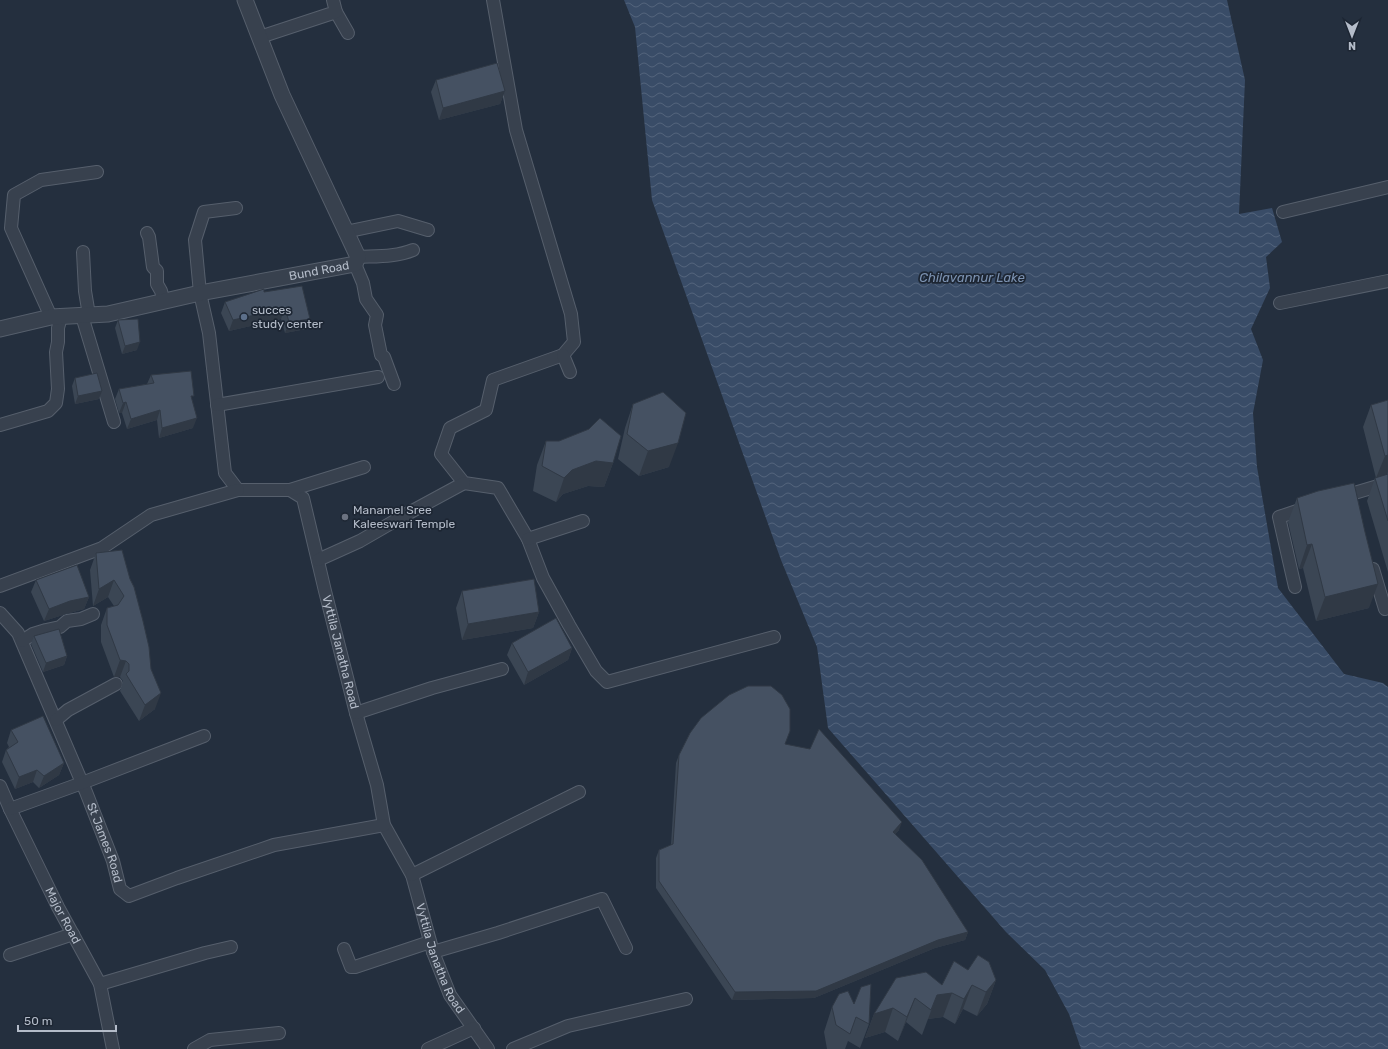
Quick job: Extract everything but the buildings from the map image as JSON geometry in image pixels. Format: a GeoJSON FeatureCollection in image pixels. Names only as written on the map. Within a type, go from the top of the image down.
{"type":"FeatureCollection","features":[{"type":"Feature","properties":{"kind":"street","name":"Bund Road"},"geometry":{"type":"LineString","coordinates":[[0,329],[56,317],[108,314],[200,293],[356,261],[345,232],[282,95],[246,0]]}},
{"type":"Feature","properties":{"kind":"street"},"geometry":{"type":"LineString","coordinates":[[333,0],[336,12],[348,33]]}},
{"type":"Feature","properties":{"kind":"street"},"geometry":{"type":"LineString","coordinates":[[464,483],[441,454],[450,428],[486,410],[493,380],[563,356],[574,342],[571,314],[516,130],[493,0]]}},
{"type":"Feature","properties":{"kind":"street"},"geometry":{"type":"LineString","coordinates":[[260,37],[336,12]]}},
{"type":"Feature","properties":{"kind":"street"},"geometry":{"type":"LineString","coordinates":[[0,425],[48,411],[56,403],[58,389],[56,352],[58,328],[56,317],[12,228],[14,195],[42,180],[97,172]]}},
{"type":"Feature","properties":{"kind":"street"},"geometry":{"type":"LineString","coordinates":[[1283,212],[1388,187]]}},
{"type":"Feature","properties":{"kind":"street"},"geometry":{"type":"LineString","coordinates":[[236,208],[204,212],[194,240],[200,293],[209,333],[225,473],[238,490]]}},
{"type":"Feature","properties":{"kind":"street"},"geometry":{"type":"LineString","coordinates":[[345,232],[398,222],[428,230]]}},
{"type":"Feature","properties":{"kind":"street"},"geometry":{"type":"LineString","coordinates":[[147,232],[153,267],[157,271],[157,284],[164,302]]}},
{"type":"Feature","properties":{"kind":"street"},"geometry":{"type":"LineString","coordinates":[[394,384],[384,357],[381,355],[375,325],[376,315],[366,299],[356,261],[406,253],[413,250]]}},
{"type":"Feature","properties":{"kind":"street"},"geometry":{"type":"LineString","coordinates":[[83,252],[85,316],[114,422]]}},
{"type":"Feature","properties":{"kind":"street"},"geometry":{"type":"LineString","coordinates":[[1280,303],[1388,281]]}},
{"type":"Feature","properties":{"kind":"street"},"geometry":{"type":"LineString","coordinates":[[563,356],[570,372]]}},
{"type":"Feature","properties":{"kind":"street"},"geometry":{"type":"LineString","coordinates":[[217,405],[378,377]]}},
{"type":"Feature","properties":{"kind":"street"},"geometry":{"type":"LineString","coordinates":[[0,586],[102,548],[151,515],[238,490],[290,490],[364,466]]}},
{"type":"Feature","properties":{"kind":"street"},"geometry":{"type":"LineString","coordinates":[[318,560],[360,541],[464,483],[498,488],[528,539],[543,578],[596,671],[607,682],[774,637]]}},
{"type":"Feature","properties":{"kind":"street"},"geometry":{"type":"LineString","coordinates":[[1328,501],[1388,484]]}},
{"type":"Feature","properties":{"kind":"street","name":"Vyttila Janatha Road"},"geometry":{"type":"LineString","coordinates":[[290,490],[303,498],[356,713],[377,785],[384,825],[412,875],[431,947],[450,995],[488,1049]]}},
{"type":"Feature","properties":{"kind":"street"},"geometry":{"type":"LineString","coordinates":[[1349,494],[1354,508]]}},
{"type":"Feature","properties":{"kind":"street"},"geometry":{"type":"LineString","coordinates":[[1295,587],[1279,517],[1314,505]]}},
{"type":"Feature","properties":{"kind":"street"},"geometry":{"type":"LineString","coordinates":[[528,539],[583,521]]}},
{"type":"Feature","properties":{"kind":"street"},"geometry":{"type":"LineString","coordinates":[[1370,558],[1386,608]]}},
{"type":"Feature","properties":{"kind":"street","name":"St James Road"},"geometry":{"type":"LineString","coordinates":[[0,613],[18,633],[22,641],[56,720],[113,861],[120,889],[129,896],[274,845],[384,825]]}},
{"type":"Feature","properties":{"kind":"street"},"geometry":{"type":"LineString","coordinates":[[22,641],[33,634],[60,627],[67,621],[81,619],[93,614]]}},
{"type":"Feature","properties":{"kind":"street"},"geometry":{"type":"LineString","coordinates":[[356,713],[432,688],[502,669]]}},
{"type":"Feature","properties":{"kind":"street"},"geometry":{"type":"LineString","coordinates":[[56,720],[68,710],[116,684]]}},
{"type":"Feature","properties":{"kind":"street"},"geometry":{"type":"LineString","coordinates":[[10,809],[204,736]]}},
{"type":"Feature","properties":{"kind":"street","name":"Major Road"},"geometry":{"type":"LineString","coordinates":[[0,786],[10,809],[73,934],[100,984],[113,1049]]}},
{"type":"Feature","properties":{"kind":"street"},"geometry":{"type":"LineString","coordinates":[[412,875],[579,792]]}},
{"type":"Feature","properties":{"kind":"street"},"geometry":{"type":"LineString","coordinates":[[344,949],[351,967],[355,967],[431,947],[498,933],[602,899],[626,948]]}},
{"type":"Feature","properties":{"kind":"street"},"geometry":{"type":"LineString","coordinates":[[10,955],[73,934]]}},
{"type":"Feature","properties":{"kind":"street"},"geometry":{"type":"LineString","coordinates":[[100,984],[205,953],[231,947]]}},
{"type":"Feature","properties":{"kind":"street"},"geometry":{"type":"LineString","coordinates":[[513,1049],[568,1026],[686,999]]}},
{"type":"Feature","properties":{"kind":"street"},"geometry":{"type":"LineString","coordinates":[[428,1049],[474,1028]]}},
{"type":"Feature","properties":{"kind":"street"},"geometry":{"type":"LineString","coordinates":[[194,1049],[210,1040],[279,1033]]}},
{"type":"Feature","properties":{"kind":"water","name":"Chilavannur Lake"},"geometry":{"type":"Polygon","coordinates":[[[624,0],[1227,0],[1245,80],[1239,214],[1272,208],[1282,242],[1266,257],[1270,288],[1251,329],[1263,360],[1253,413],[1257,467],[1278,588],[1344,674],[1383,683],[1388,687],[1388,1049],[1081,1049],[1069,1014],[1045,970],[1006,932],[828,728],[817,647],[781,560],[652,200],[635,27],[624,0]]]}},
{"type":"Feature","properties":{"kind":"place","name":"succes study center"},"geometry":{"type":"Point","coordinates":[244,317]}},
{"type":"Feature","properties":{"kind":"place","name":"Manamel Sree Kaleeswari Temple"},"geometry":{"type":"Point","coordinates":[345,517]}}]}
